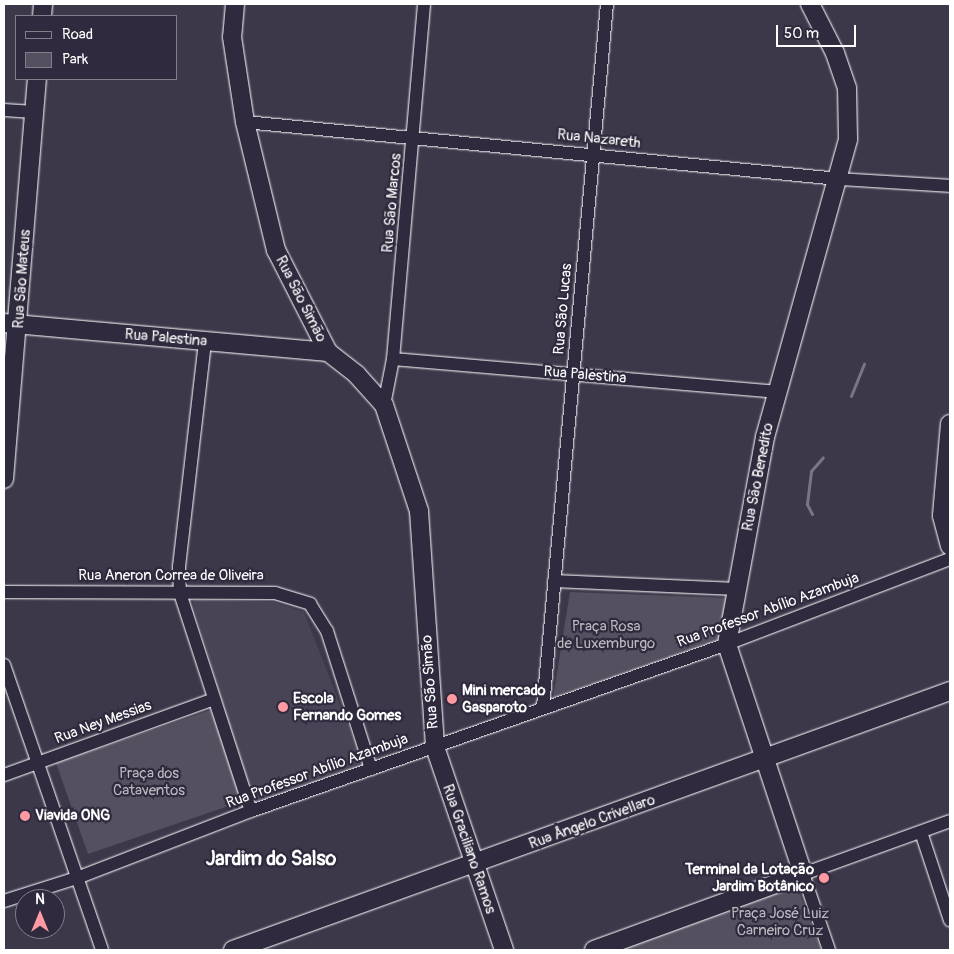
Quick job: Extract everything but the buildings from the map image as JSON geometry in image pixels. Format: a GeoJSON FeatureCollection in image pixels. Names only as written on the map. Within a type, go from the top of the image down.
{"type":"FeatureCollection","features":[{"type":"Feature","properties":{"kind":"street","name":"Rua São Simão"},"geometry":{"type":"LineString","coordinates":[[235,4],[232,36],[245,122],[276,250],[328,352],[357,375],[384,405],[419,511],[435,747]]}},
{"type":"Feature","properties":{"kind":"street","name":"Rua São Marcos"},"geometry":{"type":"LineString","coordinates":[[384,405],[393,358],[414,138],[424,4]]}},
{"type":"Feature","properties":{"kind":"street","name":"Rua São Lucas"},"geometry":{"type":"LineString","coordinates":[[543,707],[607,4]]}},
{"type":"Feature","properties":{"kind":"street","name":"Rua São Benedito"},"geometry":{"type":"LineString","coordinates":[[810,4],[834,53],[847,88],[848,139],[839,179],[764,437],[727,644],[829,950]]}},
{"type":"Feature","properties":{"kind":"street","name":"Rua São Mateus"},"geometry":{"type":"LineString","coordinates":[[4,479],[11,323],[37,80]]}},
{"type":"Feature","properties":{"kind":"street"},"geometry":{"type":"LineString","coordinates":[[4,110],[34,112]]}},
{"type":"Feature","properties":{"kind":"street","name":"Rua Nazareth"},"geometry":{"type":"LineString","coordinates":[[245,122],[839,179],[950,186]]}},
{"type":"Feature","properties":{"kind":"street","name":"Rua Palestina"},"geometry":{"type":"LineString","coordinates":[[11,323],[328,352]]}},
{"type":"Feature","properties":{"kind":"street"},"geometry":{"type":"LineString","coordinates":[[205,342],[179,567],[180,593],[251,811]]}},
{"type":"Feature","properties":{"kind":"street","name":"Rua Palestina"},"geometry":{"type":"LineString","coordinates":[[393,358],[776,392]]}},
{"type":"Feature","properties":{"kind":"street"},"geometry":{"type":"LineString","coordinates":[[950,424],[942,516],[950,546]]}},
{"type":"Feature","properties":{"kind":"street","name":"Rua Professor Abílio Azambuja"},"geometry":{"type":"LineString","coordinates":[[4,902],[77,878],[251,811],[727,644],[950,558]]}},
{"type":"Feature","properties":{"kind":"street"},"geometry":{"type":"LineString","coordinates":[[554,581],[737,589]]}},
{"type":"Feature","properties":{"kind":"street","name":"Rua Aneron Correa de Oliveira"},"geometry":{"type":"LineString","coordinates":[[4,592],[275,593],[310,604],[327,631],[372,769]]}},
{"type":"Feature","properties":{"kind":"street"},"geometry":{"type":"LineString","coordinates":[[5,669],[102,950]]}},
{"type":"Feature","properties":{"kind":"street","name":"Rua Ângelo Crivellaro"},"geometry":{"type":"LineString","coordinates":[[233,950],[950,691]]}},
{"type":"Feature","properties":{"kind":"street","name":"Rua Ney Messias"},"geometry":{"type":"LineString","coordinates":[[4,775],[214,699]]}},
{"type":"Feature","properties":{"kind":"street","name":"Rua Graciliano Ramos"},"geometry":{"type":"LineString","coordinates":[[435,747],[504,950]]}},
{"type":"Feature","properties":{"kind":"street"},"geometry":{"type":"LineString","coordinates":[[594,950],[950,821]]}},
{"type":"Feature","properties":{"kind":"street"},"geometry":{"type":"LineString","coordinates":[[921,832],[950,920]]}},
{"type":"Feature","properties":{"kind":"shaded area","name":"Escola Fernando Gomes"},"geometry":{"type":"Polygon","coordinates":[[[193,601],[273,602],[304,612],[364,766],[254,806],[194,608],[193,601]]]}},
{"type":"Feature","properties":{"kind":"green space","name":"Praça Rosa de Luxemburgo"},"geometry":{"type":"Polygon","coordinates":[[[570,592],[728,598],[723,638],[553,697],[570,592]]]}},
{"type":"Feature","properties":{"kind":"green space","name":"Praça dos Cataventos"},"geometry":{"type":"Polygon","coordinates":[[[211,710],[243,801],[88,854],[56,763],[211,710]]]}},
{"type":"Feature","properties":{"kind":"green space","name":"Praça José Luiz Carneiro Cruz"},"geometry":{"type":"Polygon","coordinates":[[[797,886],[821,950],[618,950],[797,886]]]}},
{"type":"Feature","properties":{"kind":"waterway"},"geometry":{"type":"LineString","coordinates":[[851,396],[864,364]]}},
{"type":"Feature","properties":{"kind":"waterway"},"geometry":{"type":"LineString","coordinates":[[812,514],[807,504],[811,471],[823,457]]}},
{"type":"Feature","properties":{"kind":"place","name":"Mini mercado Gasparoto"},"geometry":{"type":"Point","coordinates":[452,699]}},
{"type":"Feature","properties":{"kind":"place","name":"Escola Fernando Gomes"},"geometry":{"type":"Point","coordinates":[283,707]}},
{"type":"Feature","properties":{"kind":"place","name":"Viavida ONG"},"geometry":{"type":"Point","coordinates":[25,816]}},
{"type":"Feature","properties":{"kind":"place","name":"Terminal da Lotação Jardim Botânico"},"geometry":{"type":"Point","coordinates":[824,878]}},
{"type":"Feature","properties":{"kind":"district","name":"Jardim do Salso"},"geometry":{"type":"Point","coordinates":[271,858]}}]}
